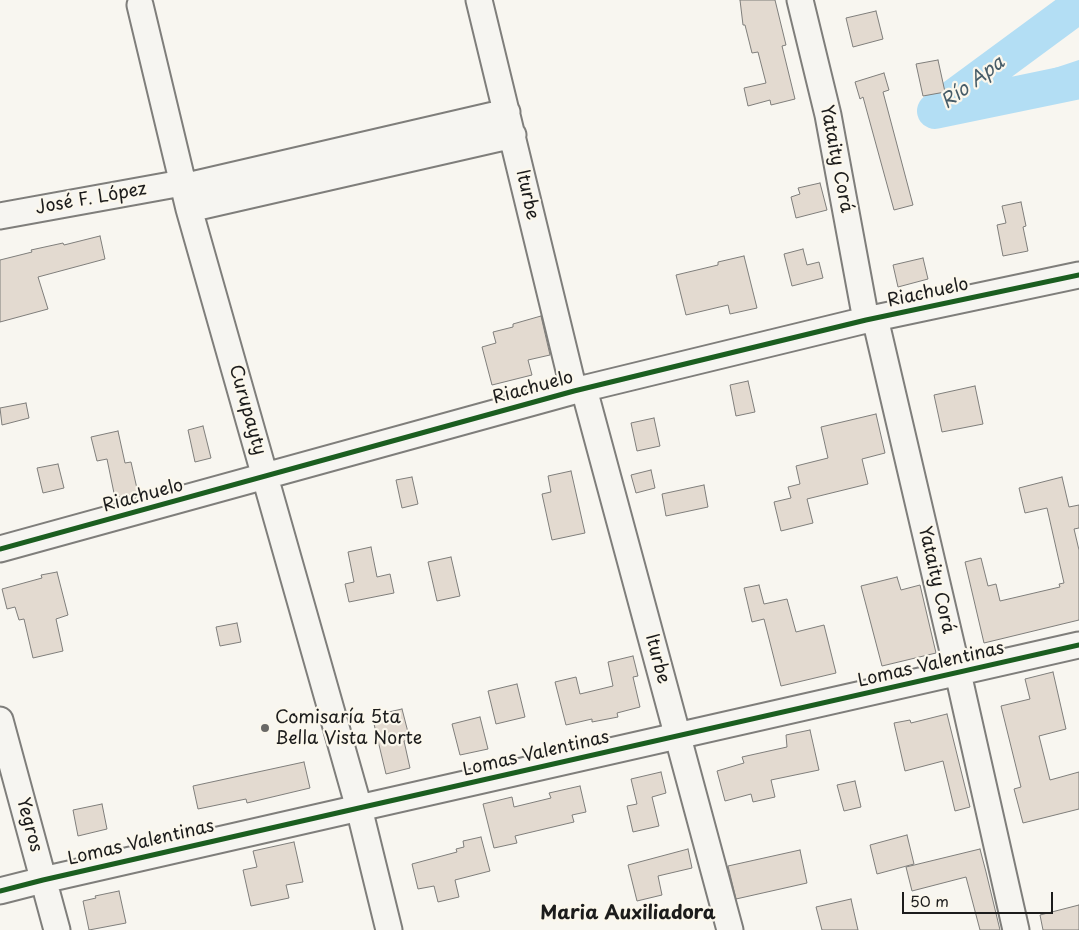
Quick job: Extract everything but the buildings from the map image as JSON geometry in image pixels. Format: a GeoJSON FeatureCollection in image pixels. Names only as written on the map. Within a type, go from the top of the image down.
{"type":"FeatureCollection","features":[{"type":"Feature","properties":{"kind":"street","name":"Iturbe"},"geometry":{"type":"LineString","coordinates":[[479,0],[579,390],[678,736],[730,930]]}},
{"type":"Feature","properties":{"kind":"street","name":"Yataity Corá"},"geometry":{"type":"LineString","coordinates":[[800,0],[828,115],[871,319],[958,672],[1016,930]]}},
{"type":"Feature","properties":{"kind":"street","name":"Curupayty"},"geometry":{"type":"LineString","coordinates":[[140,4],[185,193],[359,808],[389,930]]}},
{"type":"Feature","properties":{"kind":"street","name":"José F. López"},"geometry":{"type":"LineString","coordinates":[[0,216],[185,193],[510,124]]}},
{"type":"Feature","properties":{"kind":"street","name":"Riachuelo"},"geometry":{"type":"LineString","coordinates":[[0,549],[579,390],[871,319],[1079,275]]}},
{"type":"Feature","properties":{"kind":"street","name":"Lomas Valentinas"},"geometry":{"type":"LineString","coordinates":[[0,891],[1079,645]]}},
{"type":"Feature","properties":{"kind":"street","name":"Yegros"},"geometry":{"type":"LineString","coordinates":[[0,720],[57,930]]}},
{"type":"Feature","properties":{"kind":"waterway","name":"Río Apa"},"geometry":{"type":"LineString","coordinates":[[1079,5],[935,111],[1079,81]]}},
{"type":"Feature","properties":{"kind":"waterway"},"geometry":{"type":"LineString","coordinates":[[935,111],[1079,63]]}},
{"type":"Feature","properties":{"kind":"cycle path"},"geometry":{"type":"LineString","coordinates":[[0,549],[574,391],[866,320],[1079,275]]}},
{"type":"Feature","properties":{"kind":"cycle path"},"geometry":{"type":"LineString","coordinates":[[0,891],[1079,645]]}},
{"type":"Feature","properties":{"kind":"place","name":"Comisaría 5ta Bella Vista Norte"},"geometry":{"type":"Point","coordinates":[265,728]}},
{"type":"Feature","properties":{"kind":"district","name":"Maria Auxiliadora"},"geometry":{"type":"Point","coordinates":[628,914]}}]}
